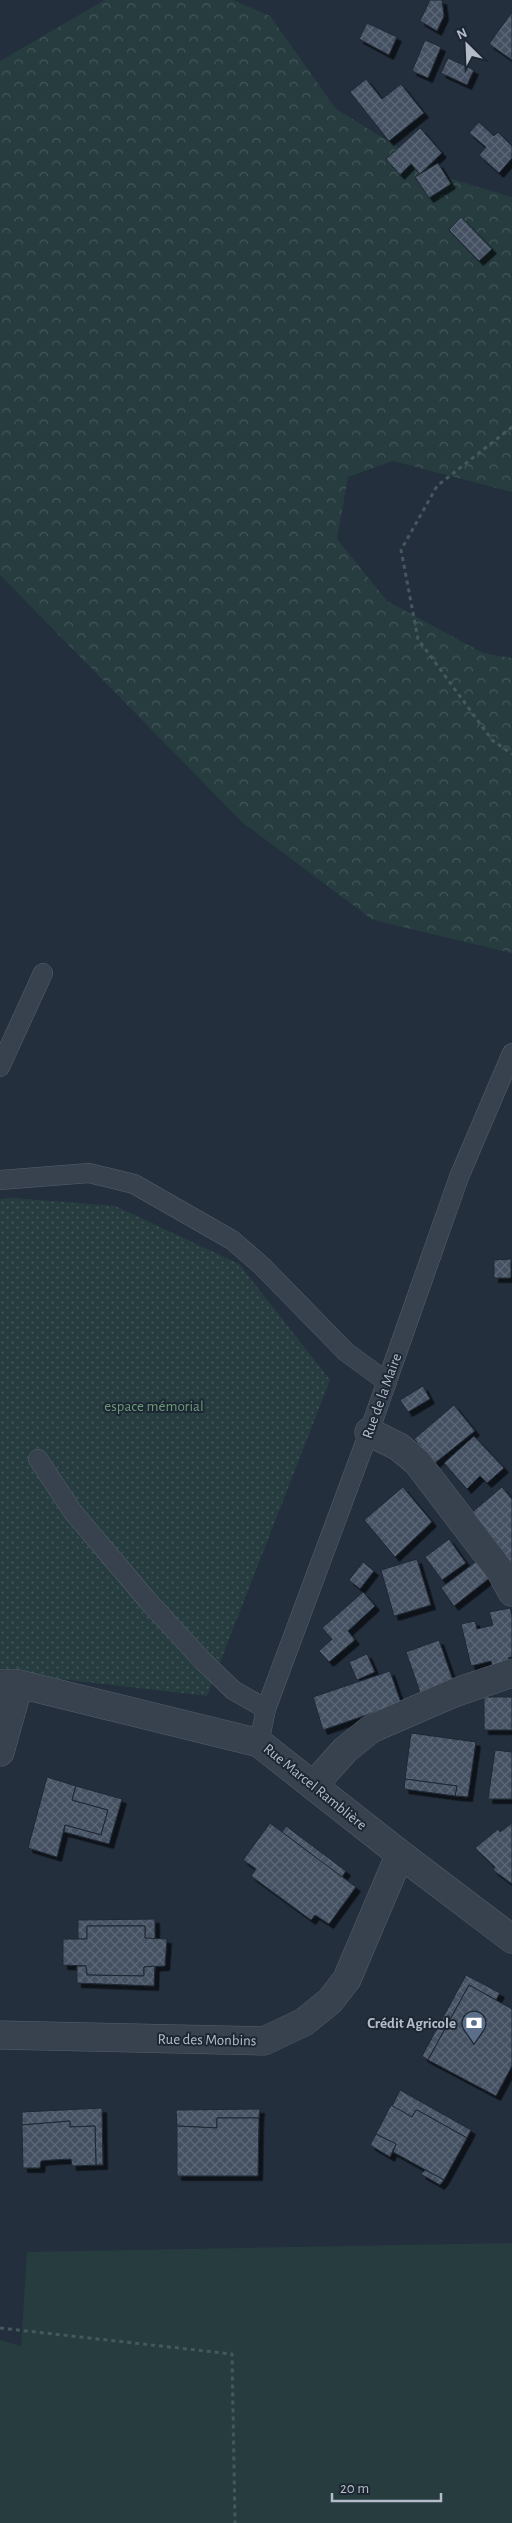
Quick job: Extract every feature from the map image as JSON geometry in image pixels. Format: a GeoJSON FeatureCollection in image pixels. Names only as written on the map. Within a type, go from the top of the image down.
{"type":"FeatureCollection","features":[{"type":"Feature","properties":{"kind":"street"},"geometry":{"type":"LineString","coordinates":[[369,1432],[399,1448],[417,1462],[501,1572],[512,1592]]}},
{"type":"Feature","properties":{"kind":"street"},"geometry":{"type":"LineString","coordinates":[[314,1786],[345,1750],[371,1729],[454,1693],[512,1673]]}},
{"type":"Feature","properties":{"kind":"street"},"geometry":{"type":"LineString","coordinates":[[0,1752],[9,1684]]}},
{"type":"Feature","properties":{"kind":"street","name":"Rue Marcel Ramblière"},"geometry":{"type":"LineString","coordinates":[[9,1684],[259,1743],[400,1854],[512,1938]]}},
{"type":"Feature","properties":{"kind":"street","name":"Rue des Monbins"},"geometry":{"type":"LineString","coordinates":[[0,2035],[264,2041],[304,2022],[330,2001],[347,1979],[400,1854]]}},
{"type":"Feature","properties":{"kind":"lane"},"geometry":{"type":"LineString","coordinates":[[0,1067],[43,973]]}},
{"type":"Feature","properties":{"kind":"lane","name":"Rue de la Maire"},"geometry":{"type":"LineString","coordinates":[[259,1743],[266,1709],[369,1432],[459,1177],[512,1053]]}},
{"type":"Feature","properties":{"kind":"lane"},"geometry":{"type":"LineString","coordinates":[[0,1180],[89,1174],[134,1184],[232,1240],[262,1266],[346,1352],[387,1382]]}},
{"type":"Feature","properties":{"kind":"lane"},"geometry":{"type":"LineString","coordinates":[[38,1459],[73,1512],[148,1602],[202,1661],[233,1690],[266,1709]]}},
{"type":"Feature","properties":{"kind":"path"},"geometry":{"type":"LineString","coordinates":[[512,427],[437,486],[401,550],[418,639],[492,740],[512,754]]}},
{"type":"Feature","properties":{"kind":"path"},"geometry":{"type":"LineString","coordinates":[[0,2328],[232,2354],[235,2523]]}},
{"type":"Feature","properties":{"kind":"green space"},"geometry":{"type":"Polygon","coordinates":[[[105,0],[233,0],[270,16],[336,109],[448,178],[512,197],[512,492],[393,461],[348,477],[337,539],[387,601],[483,653],[512,658],[512,953],[373,920],[242,822],[0,575],[0,61],[105,0]]]}},
{"type":"Feature","properties":{"kind":"green space","name":"espace mémorial"},"geometry":{"type":"Polygon","coordinates":[[[13,1198],[115,1206],[239,1264],[330,1380],[207,1696],[0,1672],[0,1199],[13,1198]]]}},
{"type":"Feature","properties":{"kind":"green space"},"geometry":{"type":"Polygon","coordinates":[[[512,2243],[512,2523],[0,2523],[0,2340],[21,2346],[27,2252],[512,2243]]]}},
{"type":"Feature","properties":{"kind":"building"},"geometry":{"type":"Polygon","coordinates":[[[430,0],[442,0],[444,16],[437,31],[420,21],[430,0]]]}},
{"type":"Feature","properties":{"kind":"building"},"geometry":{"type":"Polygon","coordinates":[[[512,12],[512,60],[489,44],[512,12]]]}},
{"type":"Feature","properties":{"kind":"building"},"geometry":{"type":"Polygon","coordinates":[[[367,23],[397,37],[389,55],[359,39],[367,23]]]}},
{"type":"Feature","properties":{"kind":"building"},"geometry":{"type":"Polygon","coordinates":[[[425,40],[441,47],[428,78],[412,71],[425,40]]]}},
{"type":"Feature","properties":{"kind":"building"},"geometry":{"type":"Polygon","coordinates":[[[448,58],[474,70],[467,85],[441,73],[448,58]]]}},
{"type":"Feature","properties":{"kind":"building"},"geometry":{"type":"Polygon","coordinates":[[[366,79],[382,99],[401,84],[424,113],[389,141],[350,92],[366,79]]]}},
{"type":"Feature","properties":{"kind":"building"},"geometry":{"type":"Polygon","coordinates":[[[479,122],[494,136],[498,132],[512,146],[512,158],[499,173],[479,155],[486,147],[469,133],[479,122]]]}},
{"type":"Feature","properties":{"kind":"building"},"geometry":{"type":"Polygon","coordinates":[[[420,128],[442,153],[420,174],[411,164],[400,175],[386,159],[420,128]]]}},
{"type":"Feature","properties":{"kind":"building"},"geometry":{"type":"Polygon","coordinates":[[[438,163],[451,184],[429,198],[415,177],[438,163]]]}},
{"type":"Feature","properties":{"kind":"building"},"geometry":{"type":"Polygon","coordinates":[[[461,217],[492,249],[479,261],[449,230],[461,217]]]}},
{"type":"Feature","properties":{"kind":"building"},"geometry":{"type":"Polygon","coordinates":[[[511,1259],[511,1278],[494,1278],[494,1260],[511,1259]]]}},
{"type":"Feature","properties":{"kind":"building"},"geometry":{"type":"Polygon","coordinates":[[[423,1386],[430,1399],[408,1412],[400,1400],[423,1386]]]}},
{"type":"Feature","properties":{"kind":"building"},"geometry":{"type":"Polygon","coordinates":[[[454,1405],[475,1431],[435,1463],[414,1439],[454,1405]]]}},
{"type":"Feature","properties":{"kind":"building"},"geometry":{"type":"Polygon","coordinates":[[[474,1436],[504,1468],[487,1483],[480,1476],[467,1489],[444,1463],[474,1436]]]}},
{"type":"Feature","properties":{"kind":"building"},"geometry":{"type":"Polygon","coordinates":[[[403,1487],[432,1522],[395,1557],[364,1520],[403,1487]]]}},
{"type":"Feature","properties":{"kind":"building"},"geometry":{"type":"Polygon","coordinates":[[[502,1487],[512,1499],[512,1561],[505,1566],[470,1514],[502,1487]]]}},
{"type":"Feature","properties":{"kind":"building"},"geometry":{"type":"Polygon","coordinates":[[[449,1539],[466,1563],[442,1580],[425,1557],[449,1539]]]}},
{"type":"Feature","properties":{"kind":"building"},"geometry":{"type":"Polygon","coordinates":[[[417,1559],[431,1605],[394,1616],[381,1570],[417,1559]]]}},
{"type":"Feature","properties":{"kind":"building"},"geometry":{"type":"Polygon","coordinates":[[[478,1560],[491,1577],[454,1606],[441,1588],[478,1560]]]}},
{"type":"Feature","properties":{"kind":"building"},"geometry":{"type":"Polygon","coordinates":[[[363,1562],[374,1571],[360,1589],[349,1580],[363,1562]]]}},
{"type":"Feature","properties":{"kind":"building"},"geometry":{"type":"Polygon","coordinates":[[[363,1592],[375,1606],[348,1631],[355,1640],[329,1662],[319,1651],[332,1639],[322,1628],[363,1592]]]}},
{"type":"Feature","properties":{"kind":"building"},"geometry":{"type":"Polygon","coordinates":[[[510,1608],[512,1615],[512,1657],[508,1658],[511,1671],[495,1675],[491,1661],[471,1666],[461,1624],[475,1621],[477,1629],[493,1625],[489,1612],[510,1608]]]}},
{"type":"Feature","properties":{"kind":"building"},"geometry":{"type":"Polygon","coordinates":[[[439,1640],[455,1686],[422,1698],[406,1652],[439,1640]]]}},
{"type":"Feature","properties":{"kind":"building"},"geometry":{"type":"Polygon","coordinates":[[[367,1654],[375,1672],[357,1680],[349,1662],[367,1654]]]}},
{"type":"Feature","properties":{"kind":"building"},"geometry":{"type":"Polygon","coordinates":[[[390,1671],[401,1703],[323,1730],[313,1697],[390,1671]]]}},
{"type":"Feature","properties":{"kind":"building"},"geometry":{"type":"Polygon","coordinates":[[[484,1697],[512,1697],[512,1730],[484,1730],[484,1697]]]}},
{"type":"Feature","properties":{"kind":"building"},"geometry":{"type":"Polygon","coordinates":[[[411,1733],[476,1742],[468,1797],[455,1796],[457,1786],[405,1779],[411,1733]]]}},
{"type":"Feature","properties":{"kind":"building"},"geometry":{"type":"Polygon","coordinates":[[[495,1750],[512,1752],[512,1799],[488,1799],[495,1750]]]}},
{"type":"Feature","properties":{"kind":"building"},"geometry":{"type":"Polygon","coordinates":[[[47,1777],[76,1786],[72,1800],[108,1810],[101,1835],[65,1825],[57,1857],[28,1848],[47,1777]]]}},
{"type":"Feature","properties":{"kind":"building"},"geometry":{"type":"Polygon","coordinates":[[[405,1779],[457,1786],[455,1796],[404,1789],[405,1779]]]}},
{"type":"Feature","properties":{"kind":"building"},"geometry":{"type":"Polygon","coordinates":[[[76,1786],[122,1799],[109,1844],[64,1832],[65,1825],[101,1835],[108,1810],[72,1800],[76,1786]]]}},
{"type":"Feature","properties":{"kind":"building"},"geometry":{"type":"Polygon","coordinates":[[[270,1823],[356,1887],[329,1924],[315,1915],[311,1920],[251,1876],[256,1869],[243,1860],[270,1823]]]}},
{"type":"Feature","properties":{"kind":"building"},"geometry":{"type":"Polygon","coordinates":[[[512,1823],[512,1884],[493,1870],[495,1867],[475,1848],[498,1829],[500,1832],[512,1823]]]}},
{"type":"Feature","properties":{"kind":"building"},"geometry":{"type":"Polygon","coordinates":[[[286,1826],[346,1871],[342,1877],[282,1832],[286,1826]]]}},
{"type":"Feature","properties":{"kind":"building"},"geometry":{"type":"Polygon","coordinates":[[[155,1919],[155,1939],[145,1938],[145,1926],[87,1926],[87,1939],[78,1939],[78,1920],[155,1919]]]}},
{"type":"Feature","properties":{"kind":"building"},"geometry":{"type":"Polygon","coordinates":[[[87,1926],[145,1926],[145,1938],[167,1939],[165,1966],[144,1967],[144,1976],[87,1975],[86,1966],[63,1965],[63,1939],[87,1939],[87,1926]]]}},
{"type":"Feature","properties":{"kind":"building"},"geometry":{"type":"Polygon","coordinates":[[[77,1966],[86,1966],[87,1975],[144,1976],[144,1967],[155,1966],[154,1986],[77,1983],[77,1966]]]}},
{"type":"Feature","properties":{"kind":"building"},"geometry":{"type":"Polygon","coordinates":[[[466,1975],[500,1993],[496,2000],[469,1985],[428,2060],[422,2056],[466,1975]]]}},
{"type":"Feature","properties":{"kind":"building","name":"Crédit Agricole"},"geometry":{"type":"Polygon","coordinates":[[[469,1985],[512,2009],[512,2066],[496,2096],[428,2060],[469,1985]]]}},
{"type":"Feature","properties":{"kind":"building"},"geometry":{"type":"Polygon","coordinates":[[[400,2090],[471,2130],[467,2138],[419,2111],[416,2110],[412,2117],[392,2106],[400,2090]]]}},
{"type":"Feature","properties":{"kind":"building"},"geometry":{"type":"Polygon","coordinates":[[[391,2105],[412,2117],[416,2110],[419,2111],[467,2138],[444,2180],[393,2152],[396,2144],[376,2134],[391,2105]]]}},
{"type":"Feature","properties":{"kind":"building"},"geometry":{"type":"Polygon","coordinates":[[[102,2108],[103,2165],[96,2165],[95,2126],[70,2127],[70,2121],[22,2125],[22,2112],[102,2108]]]}},
{"type":"Feature","properties":{"kind":"building"},"geometry":{"type":"Polygon","coordinates":[[[260,2109],[259,2118],[217,2118],[217,2128],[177,2126],[176,2110],[260,2109]]]}},
{"type":"Feature","properties":{"kind":"building"},"geometry":{"type":"Polygon","coordinates":[[[217,2118],[259,2118],[258,2176],[177,2176],[177,2126],[217,2128],[217,2118]]]}},
{"type":"Feature","properties":{"kind":"building"},"geometry":{"type":"Polygon","coordinates":[[[70,2121],[70,2127],[95,2126],[96,2165],[72,2166],[71,2159],[41,2161],[40,2168],[23,2168],[22,2125],[70,2121]]]}},
{"type":"Feature","properties":{"kind":"building"},"geometry":{"type":"Polygon","coordinates":[[[376,2134],[396,2144],[390,2157],[370,2145],[376,2134]]]}},
{"type":"Feature","properties":{"kind":"building"},"geometry":{"type":"Polygon","coordinates":[[[425,2170],[444,2180],[440,2185],[421,2174],[425,2170]]]}},
{"type":"Feature","properties":{"kind":"place","name":"Crédit Agricole"},"geometry":{"type":"Point","coordinates":[474,2044]}}]}
